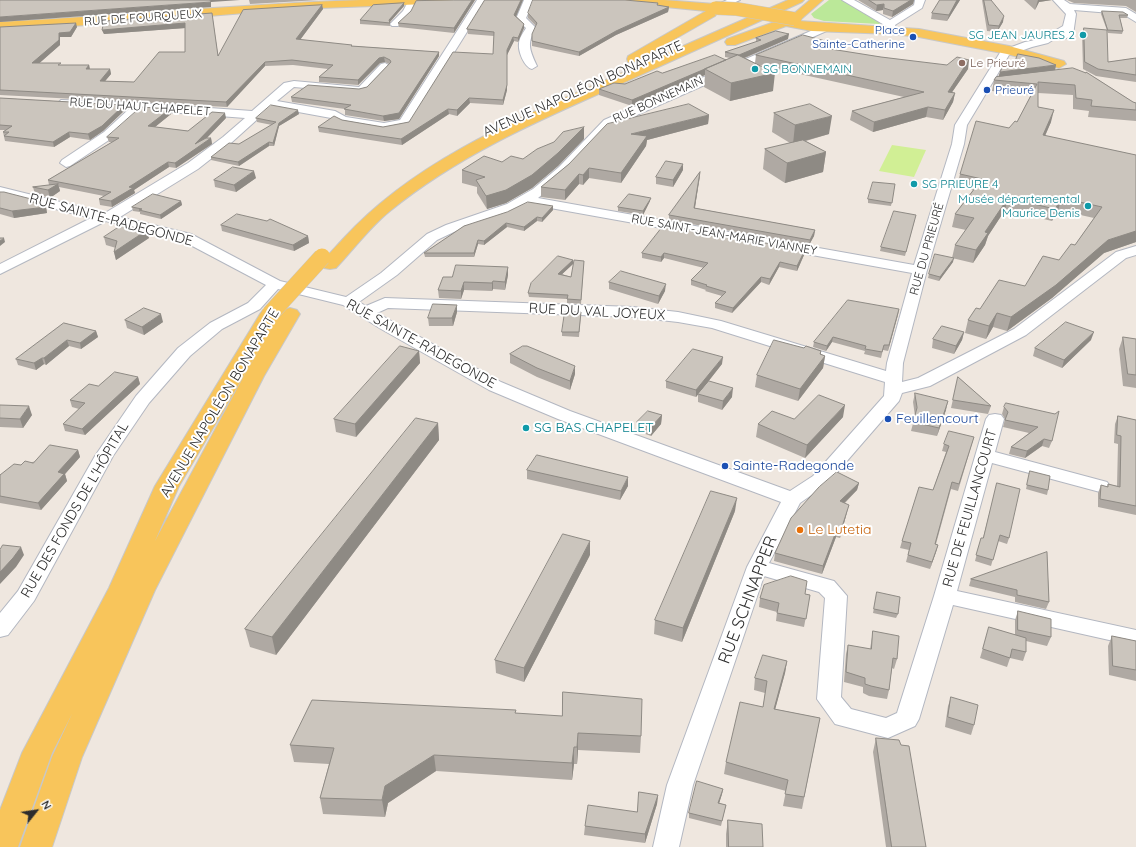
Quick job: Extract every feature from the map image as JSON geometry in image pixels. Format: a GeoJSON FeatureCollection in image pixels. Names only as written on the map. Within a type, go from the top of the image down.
{"type":"FeatureCollection","features":[{"type":"Feature","properties":{"kind":"main road","name":"RUE DE FOURQUEUX"},"geometry":{"type":"LineString","coordinates":[[0,26],[94,21],[293,6],[454,0]]}},
{"type":"Feature","properties":{"kind":"main road"},"geometry":{"type":"LineString","coordinates":[[625,0],[715,8],[791,21],[812,27]]}},
{"type":"Feature","properties":{"kind":"main road","name":"AVENUE NAPOLÉON BONAPARTE"},"geometry":{"type":"LineString","coordinates":[[2,847],[37,753],[122,588],[167,486],[280,314],[361,219],[399,188],[431,165],[515,117],[784,0]]}},
{"type":"Feature","properties":{"kind":"main road","name":"AVENUE NAPOLÉON BONAPARTE"},"geometry":{"type":"LineString","coordinates":[[326,260],[384,208],[448,164],[525,121],[798,0]]}},
{"type":"Feature","properties":{"kind":"main road"},"geometry":{"type":"LineString","coordinates":[[656,62],[678,59],[791,21],[817,0]]}},
{"type":"Feature","properties":{"kind":"main road"},"geometry":{"type":"LineString","coordinates":[[613,74],[611,70],[711,14],[715,8]]}},
{"type":"Feature","properties":{"kind":"main road"},"geometry":{"type":"LineString","coordinates":[[791,21],[815,22],[827,27]]}},
{"type":"Feature","properties":{"kind":"main road"},"geometry":{"type":"LineString","coordinates":[[762,32],[812,27],[891,27],[1013,49],[1062,71]]}},
{"type":"Feature","properties":{"kind":"main road","name":"AVENUE NAPOLÉON BONAPARTE"},"geometry":{"type":"LineString","coordinates":[[36,847],[67,757],[142,590],[254,376],[280,314]]}},
{"type":"Feature","properties":{"kind":"street"},"geometry":{"type":"LineString","coordinates":[[269,103],[334,115],[343,120],[384,127],[404,123],[482,0]]}},
{"type":"Feature","properties":{"kind":"street"},"geometry":{"type":"LineString","coordinates":[[529,0],[521,19],[531,28],[524,38],[522,47],[532,66]]}},
{"type":"Feature","properties":{"kind":"street"},"geometry":{"type":"LineString","coordinates":[[715,8],[735,0]]}},
{"type":"Feature","properties":{"kind":"street"},"geometry":{"type":"LineString","coordinates":[[847,0],[891,27],[920,6],[920,0]]}},
{"type":"Feature","properties":{"kind":"street"},"geometry":{"type":"LineString","coordinates":[[1013,49],[1049,44],[1069,33],[1068,27],[1071,14],[1058,0]]}},
{"type":"Feature","properties":{"kind":"street"},"geometry":{"type":"LineString","coordinates":[[395,24],[407,12],[413,1]]}},
{"type":"Feature","properties":{"kind":"street"},"geometry":{"type":"LineString","coordinates":[[1066,7],[1126,11],[1136,19]]}},
{"type":"Feature","properties":{"kind":"street","name":"RUE BONNEMAIN"},"geometry":{"type":"LineString","coordinates":[[348,302],[369,290],[399,266],[420,245],[434,236],[450,228],[511,208],[528,200],[582,152],[608,123],[827,27]]}},
{"type":"Feature","properties":{"kind":"street","name":"RUE DU PRIEURÉ"},"geometry":{"type":"LineString","coordinates":[[893,385],[895,363],[920,270],[958,144],[961,126],[1005,53],[1013,49]]}},
{"type":"Feature","properties":{"kind":"street"},"geometry":{"type":"LineString","coordinates":[[0,270],[99,219],[109,217],[193,166],[256,115],[285,87],[294,84],[360,90],[363,89],[385,66]]}},
{"type":"Feature","properties":{"kind":"street"},"geometry":{"type":"LineString","coordinates":[[985,84],[1001,82]]}},
{"type":"Feature","properties":{"kind":"street","name":"RUE DU HAUT CHAPELET"},"geometry":{"type":"LineString","coordinates":[[54,102],[139,106],[256,115]]}},
{"type":"Feature","properties":{"kind":"street"},"geometry":{"type":"LineString","coordinates":[[66,163],[108,135],[139,106]]}},
{"type":"Feature","properties":{"kind":"street","name":"RUE SAINTE-RADEGONDE"},"geometry":{"type":"LineString","coordinates":[[0,191],[109,217],[186,238],[220,254],[275,284],[348,302],[495,386],[564,415],[792,499]]}},
{"type":"Feature","properties":{"kind":"street","name":"RUE SAINT-JEAN-MARIE VIANNEY"},"geometry":{"type":"LineString","coordinates":[[528,200],[920,270]]}},
{"type":"Feature","properties":{"kind":"street"},"geometry":{"type":"LineString","coordinates":[[893,385],[924,382],[1020,332],[1121,255],[1136,250]]}},
{"type":"Feature","properties":{"kind":"street","name":"RUE DES FONDS DE L'HÔPITAL"},"geometry":{"type":"LineString","coordinates":[[0,628],[26,596],[104,456],[142,400],[184,352],[216,326],[254,306],[275,284]]}},
{"type":"Feature","properties":{"kind":"street","name":"RUE DU VAL JOYEUX"},"geometry":{"type":"LineString","coordinates":[[365,313],[385,303],[633,312],[678,317],[716,324],[893,385]]}},
{"type":"Feature","properties":{"kind":"street","name":"RUE SCHNAPPER"},"geometry":{"type":"LineString","coordinates":[[666,847],[680,785],[758,567],[792,499],[820,480],[893,397],[893,385]]}},
{"type":"Feature","properties":{"kind":"street","name":"RUE DE FEUILLANCOURT"},"geometry":{"type":"LineString","coordinates":[[758,567],[826,586],[836,596],[829,699],[843,717],[888,728],[906,719],[945,596],[995,419]]}},
{"type":"Feature","properties":{"kind":"street"},"geometry":{"type":"LineString","coordinates":[[985,455],[1100,486]]}},
{"type":"Feature","properties":{"kind":"street"},"geometry":{"type":"LineString","coordinates":[[945,596],[1136,638]]}},
{"type":"Feature","properties":{"kind":"green space"},"geometry":{"type":"Polygon","coordinates":[[[829,0],[843,0],[882,22],[879,24],[824,21],[814,18],[811,14],[829,0]]]}},
{"type":"Feature","properties":{"kind":"green space"},"geometry":{"type":"Polygon","coordinates":[[[892,145],[926,150],[914,177],[879,171],[892,145]]]}},
{"type":"Feature","properties":{"kind":"building"},"geometry":{"type":"Polygon","coordinates":[[[0,0],[210,0],[211,2],[0,17],[0,0]]]}},
{"type":"Feature","properties":{"kind":"building"},"geometry":{"type":"Polygon","coordinates":[[[472,0],[454,28],[398,23],[411,11],[416,1],[472,0]]]}},
{"type":"Feature","properties":{"kind":"building"},"geometry":{"type":"Polygon","coordinates":[[[485,0],[521,0],[514,15],[524,24],[518,38],[513,37],[507,50],[507,85],[503,100],[469,98],[457,110],[448,109],[401,139],[318,127],[334,116],[342,120],[383,127],[409,122],[453,52],[493,54],[494,32],[467,29],[485,0]]]}},
{"type":"Feature","properties":{"kind":"building"},"geometry":{"type":"Polygon","coordinates":[[[533,0],[625,0],[658,3],[657,5],[669,7],[616,31],[579,52],[532,41],[532,34],[537,23],[528,13],[533,0]]]}},
{"type":"Feature","properties":{"kind":"building"},"geometry":{"type":"Polygon","coordinates":[[[869,0],[911,0],[893,11],[884,8],[884,4],[877,5],[869,0]]]}},
{"type":"Feature","properties":{"kind":"building"},"geometry":{"type":"Polygon","coordinates":[[[940,0],[957,0],[949,15],[932,13],[940,0]]]}},
{"type":"Feature","properties":{"kind":"building"},"geometry":{"type":"Polygon","coordinates":[[[984,0],[991,0],[1004,16],[999,26],[989,25],[984,0]]]}},
{"type":"Feature","properties":{"kind":"building"},"geometry":{"type":"Polygon","coordinates":[[[404,3],[389,20],[390,23],[360,20],[373,5],[404,3]]]}},
{"type":"Feature","properties":{"kind":"building"},"geometry":{"type":"Polygon","coordinates":[[[322,5],[296,39],[352,45],[351,46],[439,52],[399,113],[383,116],[344,109],[351,105],[291,97],[308,85],[359,89],[367,87],[391,62],[384,57],[379,58],[358,80],[319,77],[333,65],[292,60],[265,62],[226,102],[0,90],[0,27],[76,23],[70,32],[59,33],[59,40],[32,63],[89,65],[86,69],[110,69],[100,81],[134,82],[159,52],[185,52],[185,23],[102,30],[104,21],[212,13],[218,56],[243,10],[322,5]]]}},
{"type":"Feature","properties":{"kind":"building"},"geometry":{"type":"Polygon","coordinates":[[[1102,11],[1123,12],[1128,15],[1119,15],[1123,31],[1108,30],[1102,11]]]}},
{"type":"Feature","properties":{"kind":"building"},"geometry":{"type":"Polygon","coordinates":[[[1084,28],[1107,30],[1108,62],[1136,58],[1136,75],[1098,69],[1085,62],[1084,28]]]}},
{"type":"Feature","properties":{"kind":"building"},"geometry":{"type":"Polygon","coordinates":[[[776,31],[789,34],[739,55],[725,52],[761,40],[756,38],[776,31]]]}},
{"type":"Feature","properties":{"kind":"building"},"geometry":{"type":"Polygon","coordinates":[[[803,35],[829,42],[818,47],[881,57],[947,65],[957,57],[969,60],[948,92],[955,93],[945,110],[928,107],[874,122],[852,111],[924,92],[756,55],[803,35]]]}},
{"type":"Feature","properties":{"kind":"building"},"geometry":{"type":"Polygon","coordinates":[[[1018,54],[1039,58],[1056,65],[1000,72],[1004,64],[1013,66],[1018,54]]]}},
{"type":"Feature","properties":{"kind":"building"},"geometry":{"type":"Polygon","coordinates":[[[715,55],[726,60],[632,100],[599,89],[614,83],[625,84],[657,71],[662,73],[715,55]]]}},
{"type":"Feature","properties":{"kind":"building"},"geometry":{"type":"Polygon","coordinates":[[[738,55],[775,73],[731,83],[705,69],[738,55]]]}},
{"type":"Feature","properties":{"kind":"building"},"geometry":{"type":"Polygon","coordinates":[[[1073,68],[1086,72],[1136,103],[1136,110],[1091,106],[1092,100],[1076,98],[1075,85],[1038,82],[1038,107],[1054,110],[1043,135],[1136,155],[1136,231],[1108,240],[1056,285],[1011,317],[997,313],[989,326],[968,320],[976,308],[980,309],[999,280],[1025,286],[1043,256],[1059,260],[1071,244],[1075,245],[1102,207],[1062,198],[1055,209],[1008,198],[985,232],[988,233],[976,250],[955,245],[974,218],[955,214],[982,179],[960,174],[976,121],[1009,128],[1015,121],[1017,122],[1037,84],[994,80],[996,77],[1073,68]]]}},
{"type":"Feature","properties":{"kind":"building"},"geometry":{"type":"Polygon","coordinates":[[[0,98],[124,105],[102,126],[88,134],[69,132],[53,142],[4,136],[9,132],[3,132],[12,126],[0,125],[0,98]]]}},
{"type":"Feature","properties":{"kind":"building"},"geometry":{"type":"Polygon","coordinates":[[[689,104],[709,115],[631,134],[647,136],[621,173],[589,168],[583,175],[579,174],[565,190],[541,187],[569,164],[607,124],[689,104]]]}},
{"type":"Feature","properties":{"kind":"building"},"geometry":{"type":"Polygon","coordinates":[[[810,104],[832,116],[795,125],[774,113],[810,104]]]}},
{"type":"Feature","properties":{"kind":"building"},"geometry":{"type":"Polygon","coordinates":[[[271,105],[298,110],[279,123],[273,143],[269,142],[238,162],[211,157],[229,143],[239,144],[276,122],[256,118],[271,105]]]}},
{"type":"Feature","properties":{"kind":"building"},"geometry":{"type":"Polygon","coordinates":[[[141,107],[170,109],[148,126],[188,131],[212,112],[225,113],[195,144],[206,138],[211,138],[175,163],[168,162],[129,187],[133,188],[111,201],[99,199],[111,192],[48,180],[119,138],[107,137],[141,107]]]}},
{"type":"Feature","properties":{"kind":"building"},"geometry":{"type":"Polygon","coordinates":[[[584,127],[558,153],[532,175],[506,190],[486,196],[476,180],[485,177],[462,170],[484,156],[502,162],[511,156],[523,159],[537,149],[554,142],[563,132],[584,127]]]}},
{"type":"Feature","properties":{"kind":"building"},"geometry":{"type":"Polygon","coordinates":[[[803,140],[826,152],[787,163],[765,149],[803,140]]]}},
{"type":"Feature","properties":{"kind":"building"},"geometry":{"type":"Polygon","coordinates":[[[666,161],[683,164],[673,180],[656,177],[666,161]]]}},
{"type":"Feature","properties":{"kind":"building"},"geometry":{"type":"Polygon","coordinates":[[[233,167],[254,171],[234,185],[214,180],[233,167]]]}},
{"type":"Feature","properties":{"kind":"building"},"geometry":{"type":"Polygon","coordinates":[[[700,172],[694,208],[815,230],[810,240],[669,215],[700,172]]]}},
{"type":"Feature","properties":{"kind":"building"},"geometry":{"type":"Polygon","coordinates":[[[873,182],[895,184],[892,203],[868,199],[873,182]]]}},
{"type":"Feature","properties":{"kind":"building"},"geometry":{"type":"Polygon","coordinates":[[[58,184],[48,190],[33,187],[58,184]]]}},
{"type":"Feature","properties":{"kind":"building"},"geometry":{"type":"Polygon","coordinates":[[[0,192],[35,200],[31,202],[46,207],[12,211],[0,208],[0,192]]]}},
{"type":"Feature","properties":{"kind":"building"},"geometry":{"type":"Polygon","coordinates":[[[153,194],[181,201],[160,215],[132,207],[153,194]]]}},
{"type":"Feature","properties":{"kind":"building"},"geometry":{"type":"Polygon","coordinates":[[[629,194],[651,198],[643,211],[618,207],[629,194]]]}},
{"type":"Feature","properties":{"kind":"building"},"geometry":{"type":"Polygon","coordinates":[[[528,202],[553,206],[542,218],[537,217],[524,227],[506,223],[484,241],[478,240],[474,253],[424,253],[464,226],[507,212],[528,202]]]}},
{"type":"Feature","properties":{"kind":"building"},"geometry":{"type":"Polygon","coordinates":[[[894,211],[916,215],[906,252],[881,247],[894,211]]]}},
{"type":"Feature","properties":{"kind":"building"},"geometry":{"type":"Polygon","coordinates":[[[237,214],[267,221],[270,219],[308,236],[293,245],[221,225],[237,214]]]}},
{"type":"Feature","properties":{"kind":"building"},"geometry":{"type":"Polygon","coordinates":[[[122,225],[147,230],[114,252],[117,241],[104,237],[122,225]]]}},
{"type":"Feature","properties":{"kind":"building"},"geometry":{"type":"Polygon","coordinates":[[[664,225],[805,250],[797,266],[780,262],[770,279],[761,277],[733,308],[715,303],[726,292],[691,280],[708,263],[664,253],[661,257],[642,253],[664,225]]]}},
{"type":"Feature","properties":{"kind":"building"},"geometry":{"type":"Polygon","coordinates":[[[935,254],[954,258],[940,277],[929,274],[935,254]]]}},
{"type":"Feature","properties":{"kind":"building"},"geometry":{"type":"Polygon","coordinates":[[[558,256],[573,260],[558,274],[571,277],[574,260],[584,261],[581,300],[567,299],[568,295],[528,293],[531,283],[558,256]]]}},
{"type":"Feature","properties":{"kind":"building"},"geometry":{"type":"Polygon","coordinates":[[[456,265],[508,267],[505,282],[464,282],[461,291],[438,290],[443,277],[452,277],[456,265]]]}},
{"type":"Feature","properties":{"kind":"building"},"geometry":{"type":"Polygon","coordinates":[[[621,271],[666,284],[659,296],[609,282],[621,271]]]}},
{"type":"Feature","properties":{"kind":"building"},"geometry":{"type":"Polygon","coordinates":[[[848,300],[899,309],[889,345],[884,345],[882,352],[865,349],[866,346],[833,337],[827,346],[814,342],[848,300]]]}},
{"type":"Feature","properties":{"kind":"building"},"geometry":{"type":"Polygon","coordinates":[[[433,304],[457,305],[452,318],[428,318],[433,304]]]}},
{"type":"Feature","properties":{"kind":"building"},"geometry":{"type":"Polygon","coordinates":[[[144,308],[161,314],[142,327],[125,320],[144,308]]]}},
{"type":"Feature","properties":{"kind":"building"},"geometry":{"type":"Polygon","coordinates":[[[565,312],[581,312],[579,332],[562,332],[565,312]]]}},
{"type":"Feature","properties":{"kind":"building"},"geometry":{"type":"Polygon","coordinates":[[[1066,322],[1094,332],[1064,360],[1035,348],[1066,322]]]}},
{"type":"Feature","properties":{"kind":"building"},"geometry":{"type":"Polygon","coordinates":[[[64,323],[96,331],[80,343],[67,340],[44,358],[34,363],[16,359],[64,323]]]}},
{"type":"Feature","properties":{"kind":"building"},"geometry":{"type":"Polygon","coordinates":[[[942,326],[964,332],[956,346],[933,339],[942,326]]]}},
{"type":"Feature","properties":{"kind":"building"},"geometry":{"type":"Polygon","coordinates":[[[1123,337],[1136,339],[1136,375],[1128,374],[1123,337]]]}},
{"type":"Feature","properties":{"kind":"building"},"geometry":{"type":"Polygon","coordinates":[[[774,340],[804,348],[806,346],[821,351],[820,354],[825,356],[800,389],[757,375],[774,340]]]}},
{"type":"Feature","properties":{"kind":"building"},"geometry":{"type":"Polygon","coordinates":[[[400,346],[419,351],[355,424],[334,419],[400,346]]]}},
{"type":"Feature","properties":{"kind":"building"},"geometry":{"type":"Polygon","coordinates":[[[523,346],[527,346],[575,366],[570,381],[537,368],[510,354],[523,346]]]}},
{"type":"Feature","properties":{"kind":"building"},"geometry":{"type":"Polygon","coordinates":[[[693,349],[723,357],[696,390],[666,381],[693,349]]]}},
{"type":"Feature","properties":{"kind":"building"},"geometry":{"type":"Polygon","coordinates":[[[115,372],[138,377],[82,429],[63,424],[85,403],[70,400],[89,384],[98,386],[115,372]]]}},
{"type":"Feature","properties":{"kind":"building"},"geometry":{"type":"Polygon","coordinates":[[[958,377],[991,406],[953,400],[958,377]]]}},
{"type":"Feature","properties":{"kind":"building"},"geometry":{"type":"Polygon","coordinates":[[[709,381],[733,388],[723,401],[698,394],[709,381]]]}},
{"type":"Feature","properties":{"kind":"building"},"geometry":{"type":"Polygon","coordinates":[[[915,393],[948,401],[939,428],[913,422],[917,408],[915,393]]]}},
{"type":"Feature","properties":{"kind":"building"},"geometry":{"type":"Polygon","coordinates":[[[819,395],[845,405],[807,445],[758,424],[772,411],[794,419],[819,395]]]}},
{"type":"Feature","properties":{"kind":"building"},"geometry":{"type":"Polygon","coordinates":[[[1006,403],[1055,414],[1059,411],[1052,441],[1044,439],[1027,451],[1011,447],[1038,427],[1005,420],[1008,412],[1004,407],[1006,403]]]}},
{"type":"Feature","properties":{"kind":"building"},"geometry":{"type":"Polygon","coordinates":[[[0,405],[29,406],[20,419],[0,418],[0,405]]]}},
{"type":"Feature","properties":{"kind":"building"},"geometry":{"type":"Polygon","coordinates":[[[648,411],[662,415],[651,427],[637,422],[648,411]]]}},
{"type":"Feature","properties":{"kind":"building"},"geometry":{"type":"Polygon","coordinates":[[[1118,416],[1136,420],[1136,506],[1100,499],[1101,485],[1108,487],[1108,484],[1120,487],[1121,436],[1117,435],[1118,416]]]}},
{"type":"Feature","properties":{"kind":"building"},"geometry":{"type":"Polygon","coordinates":[[[416,418],[438,423],[272,637],[245,629],[416,418]]]}},
{"type":"Feature","properties":{"kind":"building"},"geometry":{"type":"Polygon","coordinates":[[[949,431],[974,437],[959,484],[952,482],[935,544],[938,545],[932,562],[908,555],[911,543],[902,541],[919,487],[933,490],[949,446],[944,444],[949,431]]]}},
{"type":"Feature","properties":{"kind":"building"},"geometry":{"type":"Polygon","coordinates":[[[50,445],[78,450],[58,472],[64,474],[38,503],[0,496],[0,475],[14,464],[21,465],[25,461],[33,463],[50,445]]]}},
{"type":"Feature","properties":{"kind":"building"},"geometry":{"type":"Polygon","coordinates":[[[537,455],[628,477],[621,491],[527,470],[537,455]]]}},
{"type":"Feature","properties":{"kind":"building"},"geometry":{"type":"Polygon","coordinates":[[[1030,471],[1050,476],[1048,490],[1027,485],[1030,471]]]}},
{"type":"Feature","properties":{"kind":"building"},"geometry":{"type":"Polygon","coordinates":[[[837,472],[859,483],[840,501],[849,505],[841,530],[837,529],[823,566],[775,553],[791,518],[819,487],[837,472]]]}},
{"type":"Feature","properties":{"kind":"building"},"geometry":{"type":"Polygon","coordinates":[[[997,483],[1020,489],[1009,538],[1000,535],[993,560],[976,555],[981,538],[983,538],[997,483]]]}},
{"type":"Feature","properties":{"kind":"building"},"geometry":{"type":"Polygon","coordinates":[[[711,491],[737,498],[683,628],[655,620],[711,491]]]}},
{"type":"Feature","properties":{"kind":"building"},"geometry":{"type":"Polygon","coordinates":[[[563,534],[590,541],[524,668],[495,660],[563,534]]]}},
{"type":"Feature","properties":{"kind":"building"},"geometry":{"type":"Polygon","coordinates":[[[3,545],[21,547],[0,572],[0,550],[3,545]]]}},
{"type":"Feature","properties":{"kind":"building"},"geometry":{"type":"Polygon","coordinates":[[[1047,552],[1049,602],[1017,595],[1017,590],[971,579],[1047,552]]]}},
{"type":"Feature","properties":{"kind":"building"},"geometry":{"type":"Polygon","coordinates":[[[791,576],[807,581],[805,594],[810,595],[806,619],[777,613],[779,603],[760,598],[764,585],[791,576]]]}},
{"type":"Feature","properties":{"kind":"building"},"geometry":{"type":"Polygon","coordinates":[[[877,592],[900,597],[898,614],[874,609],[877,592]]]}},
{"type":"Feature","properties":{"kind":"building"},"geometry":{"type":"Polygon","coordinates":[[[1018,611],[1051,619],[1051,637],[1018,630],[1018,611]]]}},
{"type":"Feature","properties":{"kind":"building"},"geometry":{"type":"Polygon","coordinates":[[[989,627],[1026,638],[1026,652],[1012,649],[1010,658],[983,649],[989,627]]]}},
{"type":"Feature","properties":{"kind":"building"},"geometry":{"type":"Polygon","coordinates":[[[873,631],[899,636],[897,659],[893,658],[889,690],[865,684],[865,678],[846,672],[848,645],[871,649],[873,631]]]}},
{"type":"Feature","properties":{"kind":"building"},"geometry":{"type":"Polygon","coordinates":[[[1112,636],[1136,641],[1136,670],[1113,666],[1112,636]]]}},
{"type":"Feature","properties":{"kind":"building"},"geometry":{"type":"Polygon","coordinates":[[[763,655],[787,661],[774,709],[820,718],[804,797],[785,794],[788,780],[726,762],[740,702],[763,707],[767,681],[755,678],[763,655]]]}},
{"type":"Feature","properties":{"kind":"building"},"geometry":{"type":"Polygon","coordinates":[[[563,692],[642,699],[641,736],[578,733],[577,747],[574,747],[572,763],[434,755],[385,786],[382,800],[320,798],[334,748],[290,745],[312,700],[516,710],[515,713],[562,716],[563,692]]]}},
{"type":"Feature","properties":{"kind":"building"},"geometry":{"type":"Polygon","coordinates":[[[951,697],[978,705],[974,725],[948,717],[951,697]]]}},
{"type":"Feature","properties":{"kind":"building"},"geometry":{"type":"Polygon","coordinates":[[[876,738],[899,740],[901,745],[909,746],[926,847],[892,847],[876,738]]]}},
{"type":"Feature","properties":{"kind":"building"},"geometry":{"type":"Polygon","coordinates":[[[697,781],[723,789],[718,803],[726,805],[722,821],[689,813],[697,781]]]}},
{"type":"Feature","properties":{"kind":"building"},"geometry":{"type":"Polygon","coordinates":[[[639,792],[658,795],[645,834],[585,826],[588,805],[637,812],[639,792]]]}},
{"type":"Feature","properties":{"kind":"building"},"geometry":{"type":"Polygon","coordinates":[[[728,820],[762,824],[763,847],[729,847],[728,820]]]}},
{"type":"Feature","properties":{"kind":"place","name":"SG JEAN JAURES 2"},"geometry":{"type":"Point","coordinates":[1083,35]}},
{"type":"Feature","properties":{"kind":"place","name":"Place Sainte-Catherine"},"geometry":{"type":"Point","coordinates":[913,37]}},
{"type":"Feature","properties":{"kind":"place","name":"Le Prieuré"},"geometry":{"type":"Point","coordinates":[962,63]}},
{"type":"Feature","properties":{"kind":"place","name":"SG BONNEMAIN"},"geometry":{"type":"Point","coordinates":[755,69]}},
{"type":"Feature","properties":{"kind":"place","name":"Prieuré"},"geometry":{"type":"Point","coordinates":[987,90]}},
{"type":"Feature","properties":{"kind":"place","name":"SG PRIEURE 4"},"geometry":{"type":"Point","coordinates":[914,184]}},
{"type":"Feature","properties":{"kind":"place","name":"Musée départemental Maurice Denis"},"geometry":{"type":"Point","coordinates":[1088,206]}},
{"type":"Feature","properties":{"kind":"place","name":"Feuillencourt"},"geometry":{"type":"Point","coordinates":[888,419]}},
{"type":"Feature","properties":{"kind":"place","name":"SG BAS CHAPELET"},"geometry":{"type":"Point","coordinates":[526,428]}},
{"type":"Feature","properties":{"kind":"place","name":"Sainte-Radegonde"},"geometry":{"type":"Point","coordinates":[725,466]}},
{"type":"Feature","properties":{"kind":"place","name":"Le Lutetia"},"geometry":{"type":"Point","coordinates":[800,530]}}]}
